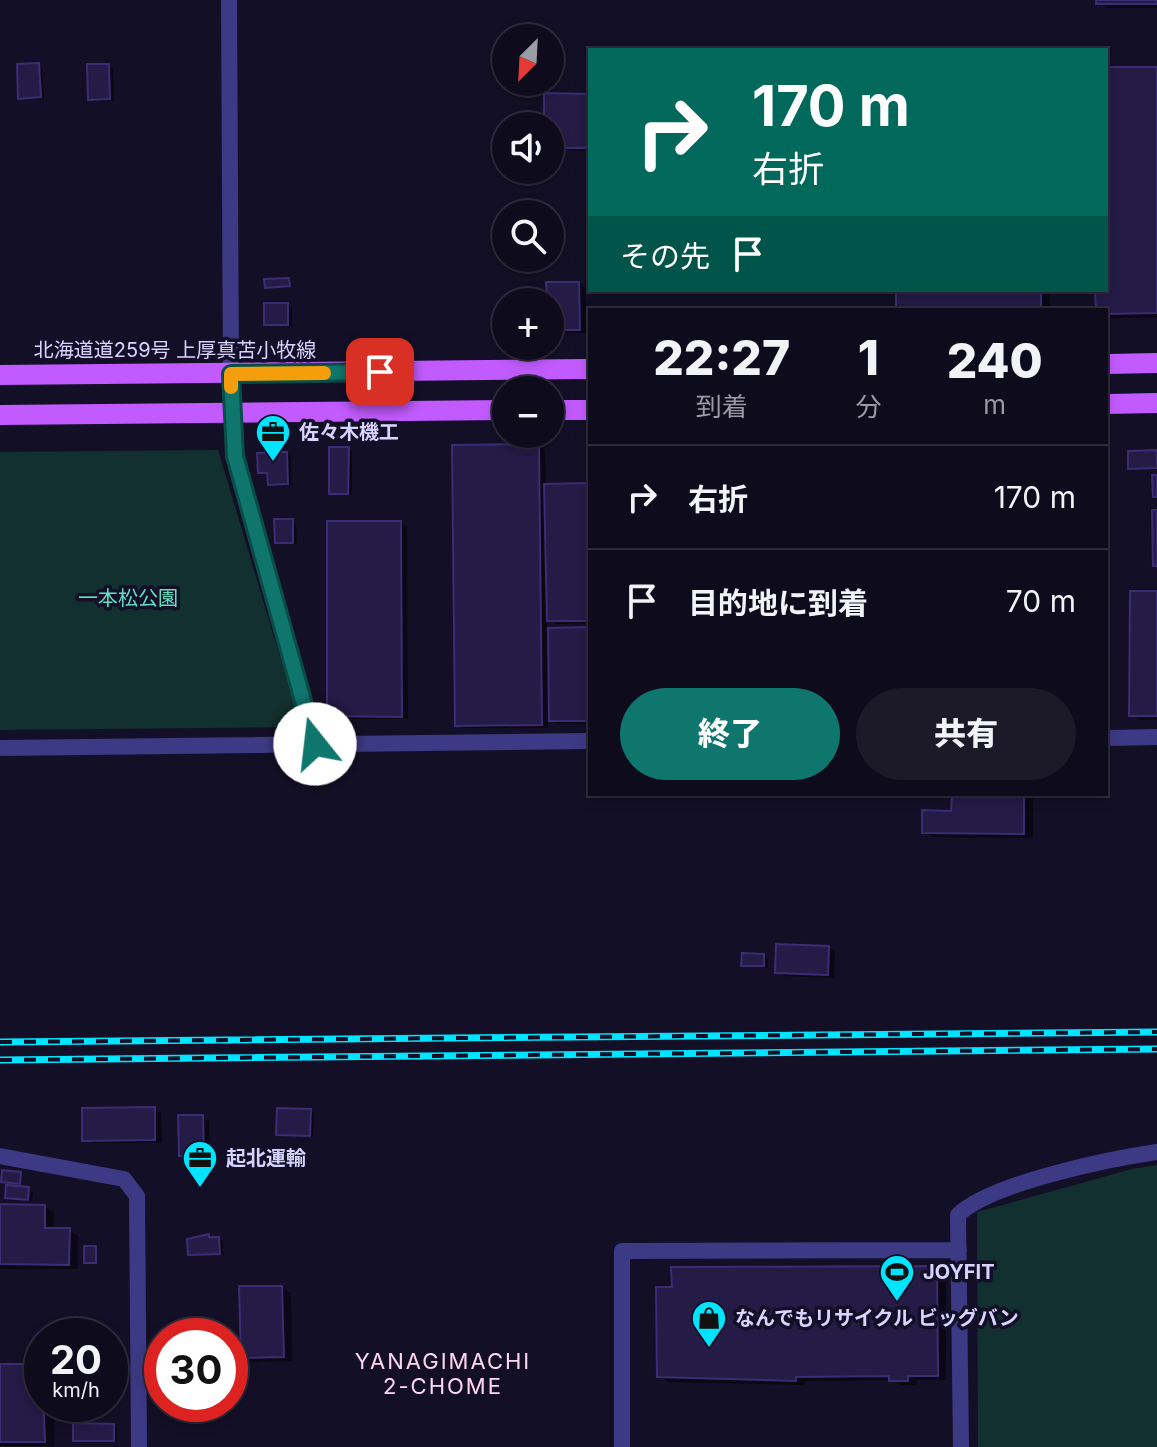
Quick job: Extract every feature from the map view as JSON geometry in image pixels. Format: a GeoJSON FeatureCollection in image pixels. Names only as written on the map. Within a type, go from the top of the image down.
{"type":"FeatureCollection","features":[{"type":"Feature","properties":{"kind":"main road"},"geometry":{"type":"LineString","coordinates":[[1108,364],[1157,363]]}},
{"type":"Feature","properties":{"kind":"main road","name":"北海道道259号 上厚真苫小牧線"},"geometry":{"type":"LineString","coordinates":[[0,375],[588,369]]}},
{"type":"Feature","properties":{"kind":"main road"},"geometry":{"type":"LineString","coordinates":[[1108,404],[1157,403]]}},
{"type":"Feature","properties":{"kind":"main road"},"geometry":{"type":"LineString","coordinates":[[0,415],[492,410]]}},
{"type":"Feature","properties":{"kind":"main road"},"geometry":{"type":"LineString","coordinates":[[564,410],[588,410]]}},
{"type":"Feature","properties":{"kind":"street"},"geometry":{"type":"LineString","coordinates":[[229,0],[231,374],[235,456],[315,744]]}},
{"type":"Feature","properties":{"kind":"street"},"geometry":{"type":"LineString","coordinates":[[1108,738],[1157,737]]}},
{"type":"Feature","properties":{"kind":"street"},"geometry":{"type":"LineString","coordinates":[[0,748],[588,741]]}},
{"type":"Feature","properties":{"kind":"street"},"geometry":{"type":"LineString","coordinates":[[961,1447],[958,1215],[979,1198],[1123,1157],[1157,1152]]}},
{"type":"Feature","properties":{"kind":"street"},"geometry":{"type":"LineString","coordinates":[[0,1156],[124,1179],[137,1196],[139,1447]]}},
{"type":"Feature","properties":{"kind":"street"},"geometry":{"type":"LineString","coordinates":[[622,1447],[622,1251],[959,1250]]}},
{"type":"Feature","properties":{"kind":"green space","name":"一本松公園"},"geometry":{"type":"Polygon","coordinates":[[[218,450],[301,727],[0,730],[0,452],[218,450]]]}},
{"type":"Feature","properties":{"kind":"green space"},"geometry":{"type":"Polygon","coordinates":[[[1157,1165],[1157,1447],[978,1447],[977,1212],[1132,1169],[1157,1165]]]}},
{"type":"Feature","properties":{"kind":"building"},"geometry":{"type":"Polygon","coordinates":[[[1096,0],[1157,0],[1157,4],[1096,4],[1096,0]]]}},
{"type":"Feature","properties":{"kind":"building"},"geometry":{"type":"Polygon","coordinates":[[[39,63],[41,97],[18,99],[17,64],[39,63]]]}},
{"type":"Feature","properties":{"kind":"building"},"geometry":{"type":"Polygon","coordinates":[[[87,64],[109,64],[110,99],[88,100],[87,64]]]}},
{"type":"Feature","properties":{"kind":"building"},"geometry":{"type":"Polygon","coordinates":[[[1108,67],[1157,67],[1157,313],[1108,314],[1108,308],[1096,308],[1095,292],[1108,292],[1108,67]]]}},
{"type":"Feature","properties":{"kind":"building"},"geometry":{"type":"Polygon","coordinates":[[[588,94],[588,148],[564,148],[564,112],[544,112],[544,96],[588,94]]]}},
{"type":"Feature","properties":{"kind":"building"},"geometry":{"type":"Polygon","coordinates":[[[289,278],[290,286],[265,288],[264,279],[289,278]]]}},
{"type":"Feature","properties":{"kind":"building"},"geometry":{"type":"Polygon","coordinates":[[[546,282],[579,282],[580,330],[564,330],[564,288],[546,288],[546,282]]]}},
{"type":"Feature","properties":{"kind":"building"},"geometry":{"type":"Polygon","coordinates":[[[896,292],[1041,292],[1041,308],[896,308],[896,292]]]}},
{"type":"Feature","properties":{"kind":"building"},"geometry":{"type":"Polygon","coordinates":[[[264,303],[288,303],[288,325],[264,325],[264,303]]]}},
{"type":"Feature","properties":{"kind":"building"},"geometry":{"type":"Polygon","coordinates":[[[452,445],[539,448],[542,725],[455,726],[452,445]]]}},
{"type":"Feature","properties":{"kind":"building"},"geometry":{"type":"Polygon","coordinates":[[[329,447],[349,447],[348,494],[329,494],[329,447]]]}},
{"type":"Feature","properties":{"kind":"building"},"geometry":{"type":"Polygon","coordinates":[[[1157,450],[1157,468],[1128,469],[1128,451],[1157,450]]]}},
{"type":"Feature","properties":{"kind":"building","name":"佐々木機工"},"geometry":{"type":"Polygon","coordinates":[[[287,452],[288,484],[268,485],[267,473],[258,473],[257,453],[287,452]]]}},
{"type":"Feature","properties":{"kind":"building"},"geometry":{"type":"Polygon","coordinates":[[[1152,475],[1157,475],[1157,497],[1153,497],[1152,475]]]}},
{"type":"Feature","properties":{"kind":"building"},"geometry":{"type":"Polygon","coordinates":[[[588,483],[588,621],[547,621],[544,484],[588,483]]]}},
{"type":"Feature","properties":{"kind":"building"},"geometry":{"type":"Polygon","coordinates":[[[1152,510],[1157,510],[1157,566],[1153,566],[1152,510]]]}},
{"type":"Feature","properties":{"kind":"building"},"geometry":{"type":"Polygon","coordinates":[[[274,519],[293,519],[293,543],[275,543],[274,519]]]}},
{"type":"Feature","properties":{"kind":"building"},"geometry":{"type":"Polygon","coordinates":[[[327,521],[401,521],[402,717],[327,716],[327,521]]]}},
{"type":"Feature","properties":{"kind":"building"},"geometry":{"type":"Polygon","coordinates":[[[1130,591],[1157,591],[1157,716],[1129,716],[1130,591]]]}},
{"type":"Feature","properties":{"kind":"building"},"geometry":{"type":"Polygon","coordinates":[[[588,627],[588,721],[549,721],[548,628],[588,627]]]}},
{"type":"Feature","properties":{"kind":"building"},"geometry":{"type":"Polygon","coordinates":[[[952,796],[1024,796],[1024,834],[922,833],[922,810],[951,811],[952,796]]]}},
{"type":"Feature","properties":{"kind":"building"},"geometry":{"type":"Polygon","coordinates":[[[776,944],[829,946],[828,975],[775,973],[776,944]]]}},
{"type":"Feature","properties":{"kind":"building"},"geometry":{"type":"Polygon","coordinates":[[[742,953],[764,954],[764,966],[741,966],[742,953]]]}},
{"type":"Feature","properties":{"kind":"building"},"geometry":{"type":"Polygon","coordinates":[[[155,1107],[155,1140],[82,1141],[82,1108],[155,1107]]]}},
{"type":"Feature","properties":{"kind":"building"},"geometry":{"type":"Polygon","coordinates":[[[277,1108],[311,1109],[310,1136],[276,1135],[277,1108]]]}},
{"type":"Feature","properties":{"kind":"building"},"geometry":{"type":"Polygon","coordinates":[[[178,1115],[203,1115],[204,1156],[179,1156],[178,1115]]]}},
{"type":"Feature","properties":{"kind":"building"},"geometry":{"type":"Polygon","coordinates":[[[2,1170],[21,1172],[20,1184],[1,1182],[2,1170]]]}},
{"type":"Feature","properties":{"kind":"building"},"geometry":{"type":"Polygon","coordinates":[[[6,1185],[29,1187],[28,1200],[5,1198],[6,1185]]]}},
{"type":"Feature","properties":{"kind":"building"},"geometry":{"type":"Polygon","coordinates":[[[0,1204],[45,1205],[45,1228],[70,1228],[69,1265],[0,1264],[0,1204]]]}},
{"type":"Feature","properties":{"kind":"building"},"geometry":{"type":"Polygon","coordinates":[[[209,1234],[209,1237],[219,1237],[220,1254],[188,1255],[187,1239],[209,1234]]]}},
{"type":"Feature","properties":{"kind":"building"},"geometry":{"type":"Polygon","coordinates":[[[84,1246],[96,1246],[96,1263],[84,1263],[84,1246]]]}},
{"type":"Feature","properties":{"kind":"building"},"geometry":{"type":"Polygon","coordinates":[[[937,1266],[938,1376],[908,1376],[908,1381],[889,1381],[889,1376],[796,1377],[796,1381],[657,1377],[656,1287],[672,1287],[671,1267],[937,1266]]]}},
{"type":"Feature","properties":{"kind":"building"},"geometry":{"type":"Polygon","coordinates":[[[239,1286],[282,1286],[284,1357],[248,1358],[248,1318],[240,1318],[239,1286]]]}},
{"type":"Feature","properties":{"kind":"building"},"geometry":{"type":"Polygon","coordinates":[[[0,1364],[24,1364],[24,1422],[44,1422],[45,1442],[0,1442],[0,1364]]]}},
{"type":"Feature","properties":{"kind":"building"},"geometry":{"type":"Polygon","coordinates":[[[73,1423],[114,1424],[114,1441],[73,1441],[73,1423]]]}},
{"type":"Feature","properties":{"kind":"railway"},"geometry":{"type":"LineString","coordinates":[[0,1042],[1157,1032]]}},
{"type":"Feature","properties":{"kind":"railway"},"geometry":{"type":"LineString","coordinates":[[0,1060],[1157,1049]]}},
{"type":"Feature","properties":{"kind":"slow traffic"},"geometry":{"type":"LineString","coordinates":[[231,387],[231,374],[324,373]]}},
{"type":"Feature","properties":{"kind":"place","name":"佐々木機工"},"geometry":{"type":"Point","coordinates":[273,463]}},
{"type":"Feature","properties":{"kind":"place","name":"起北運輸"},"geometry":{"type":"Point","coordinates":[200,1189]}},
{"type":"Feature","properties":{"kind":"place","name":"JOYFIT"},"geometry":{"type":"Point","coordinates":[897,1303]}},
{"type":"Feature","properties":{"kind":"place","name":"なんでもリサイクル ビッグバン"},"geometry":{"type":"Point","coordinates":[709,1349]}},
{"type":"Feature","properties":{"kind":"district","name":"YANAGIMACHI 2-CHOME"},"geometry":{"type":"Point","coordinates":[443,1374]}},
{"type":"Feature","properties":{"kind":"route"},"geometry":{"type":"LineString","coordinates":[[315,744],[235,456],[231,374],[380,372]]}}]}
